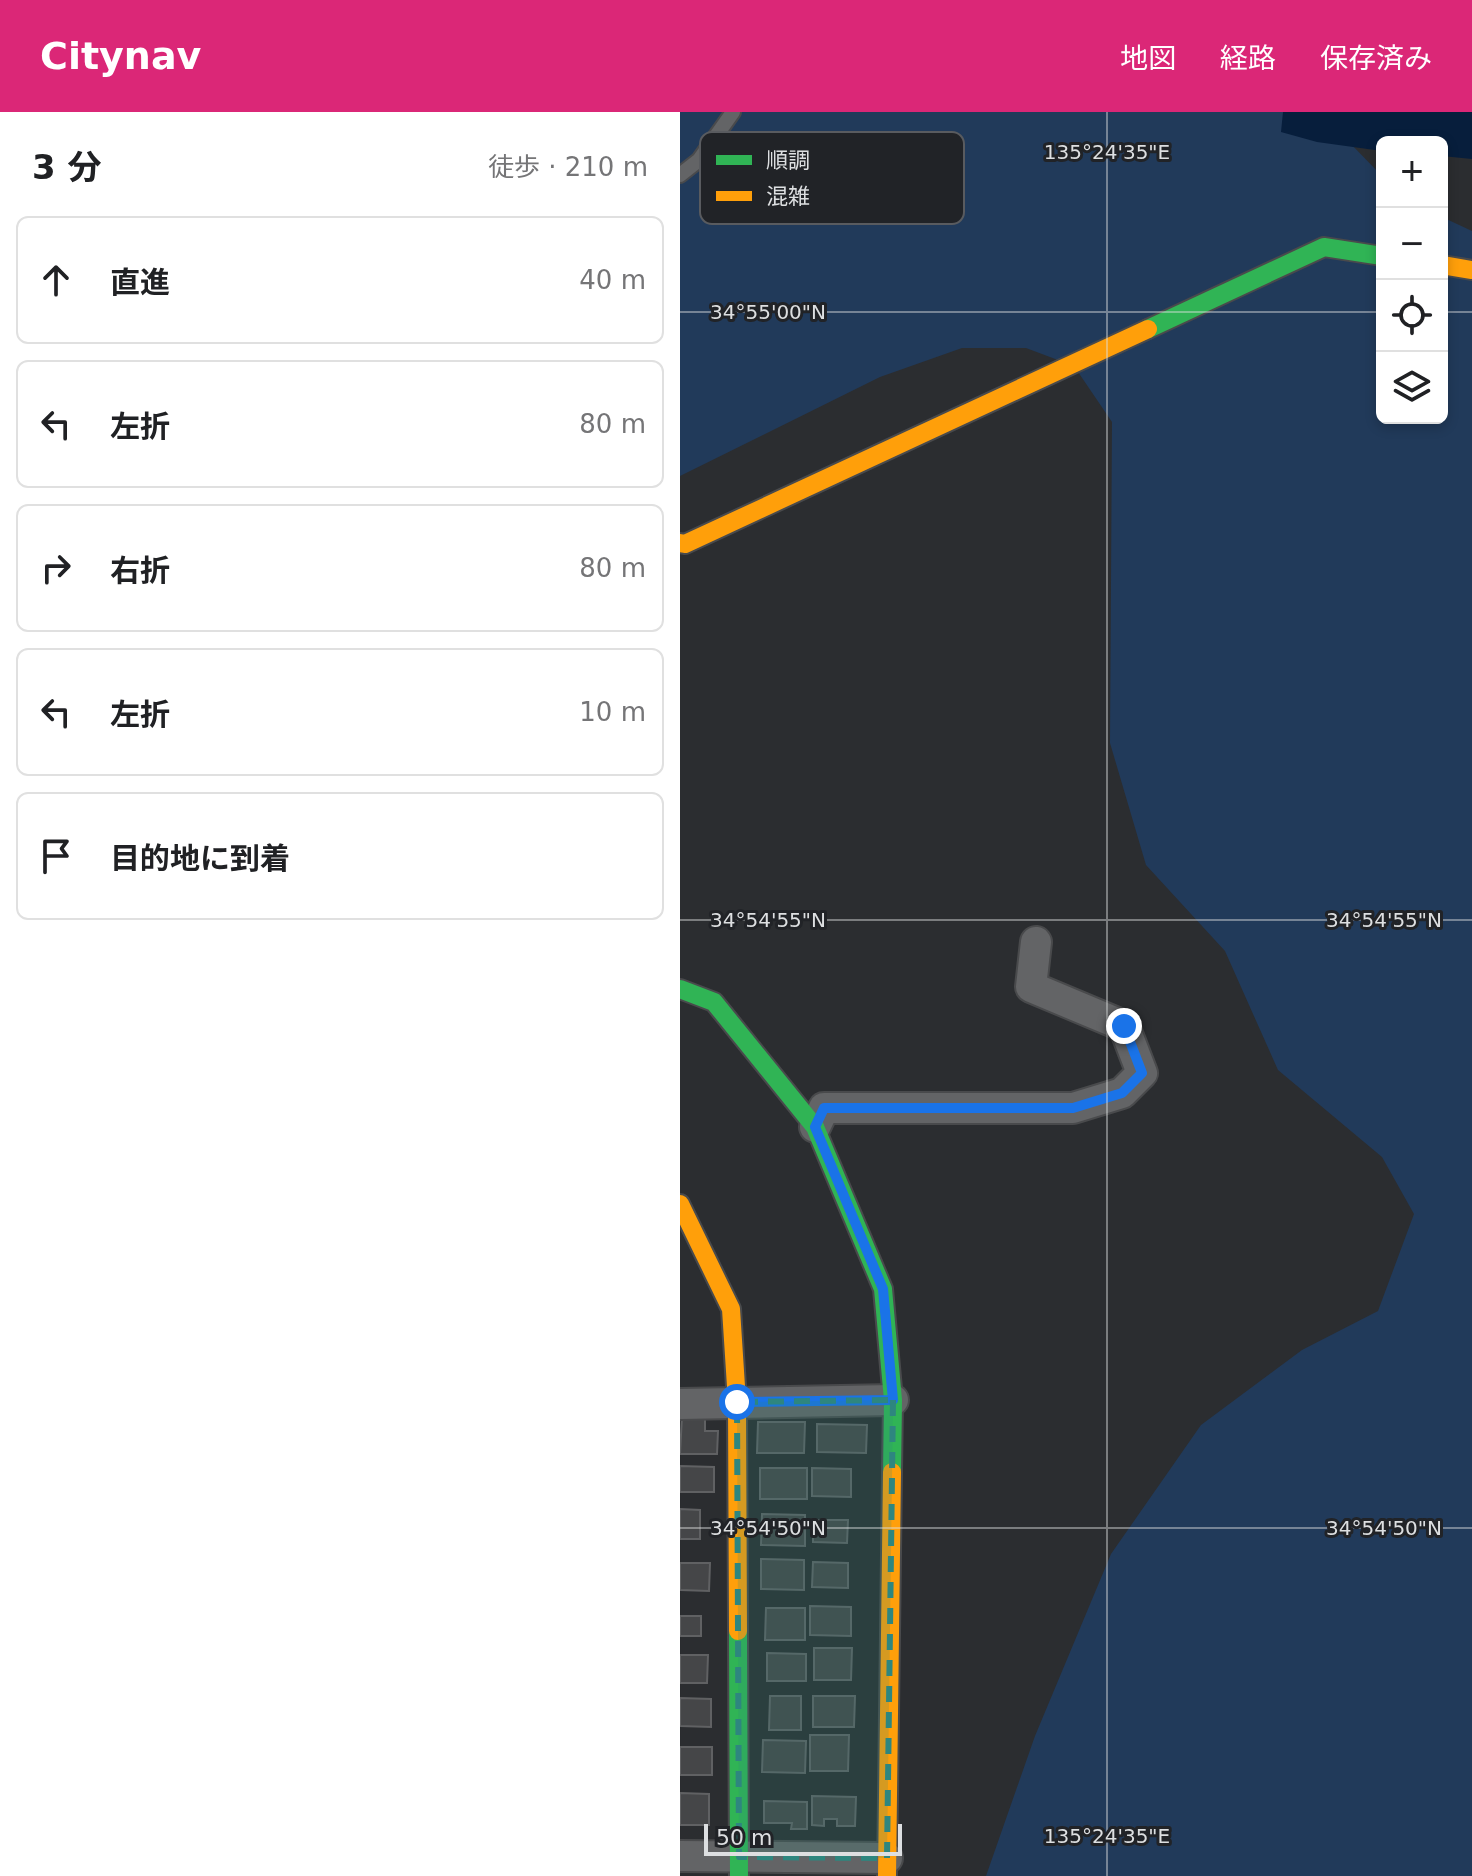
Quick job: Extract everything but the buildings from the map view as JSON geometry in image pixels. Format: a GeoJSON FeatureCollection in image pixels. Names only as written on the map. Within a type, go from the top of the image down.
{"type":"FeatureCollection","features":[{"type":"Feature","properties":{"kind":"street"},"geometry":{"type":"LineString","coordinates":[[680,543],[685,544],[1324,247],[1376,255]]}},
{"type":"Feature","properties":{"kind":"street"},"geometry":{"type":"LineString","coordinates":[[1448,266],[1472,270]]}},
{"type":"Feature","properties":{"kind":"street"},"geometry":{"type":"LineString","coordinates":[[815,1127],[824,1108],[1073,1108],[1122,1093],[1142,1073],[1124,1026],[1031,987],[1036,942]]}},
{"type":"Feature","properties":{"kind":"street"},"geometry":{"type":"LineString","coordinates":[[680,989],[714,1002],[815,1127],[883,1289],[893,1400],[887,1867],[739,1867],[680,1856]]}},
{"type":"Feature","properties":{"kind":"street"},"geometry":{"type":"LineString","coordinates":[[680,1204],[731,1309],[737,1402],[739,1867]]}},
{"type":"Feature","properties":{"kind":"street"},"geometry":{"type":"LineString","coordinates":[[680,1404],[893,1400]]}},
{"type":"Feature","properties":{"kind":"lane"},"geometry":{"type":"LineString","coordinates":[[719,132],[733,112]]}},
{"type":"Feature","properties":{"kind":"lane"},"geometry":{"type":"LineString","coordinates":[[680,175],[700,159]]}},
{"type":"Feature","properties":{"kind":"highlighted area"},"geometry":{"type":"Polygon","coordinates":[[[893,1400],[887,1858],[739,1857],[737,1402],[893,1400]]]}},
{"type":"Feature","properties":{"kind":"shaded area"},"geometry":{"type":"Polygon","coordinates":[[[680,112],[1342,112],[1349,142],[1376,170],[1376,424],[1448,424],[1448,220],[1472,231],[1472,1876],[986,1876],[1035,1736],[1111,1554],[1201,1425],[1302,1350],[1378,1311],[1414,1214],[1382,1157],[1278,1070],[1225,951],[1146,865],[1110,743],[1112,422],[1074,366],[1026,348],[962,348],[880,377],[680,476],[680,112]]]}},
{"type":"Feature","properties":{"kind":"shaded area"},"geometry":{"type":"Polygon","coordinates":[[[1283,112],[1472,112],[1472,159],[1448,157],[1448,136],[1376,136],[1376,150],[1317,142],[1281,132],[1283,112]]]}},
{"type":"Feature","properties":{"kind":"traffic: fast"},"geometry":{"type":"LineString","coordinates":[[1148,329],[1324,247],[1376,255]]}},
{"type":"Feature","properties":{"kind":"traffic: fast"},"geometry":{"type":"LineString","coordinates":[[680,989],[714,1002],[815,1127],[883,1289],[893,1400],[892,1472]]}},
{"type":"Feature","properties":{"kind":"traffic: fast"},"geometry":{"type":"LineString","coordinates":[[738,1631],[739,1876]]}},
{"type":"Feature","properties":{"kind":"traffic: slow"},"geometry":{"type":"LineString","coordinates":[[1448,266],[1472,270]]}},
{"type":"Feature","properties":{"kind":"traffic: slow"},"geometry":{"type":"LineString","coordinates":[[680,543],[685,544],[1148,329]]}},
{"type":"Feature","properties":{"kind":"traffic: slow"},"geometry":{"type":"LineString","coordinates":[[680,1204],[731,1309],[737,1402],[738,1631]]}},
{"type":"Feature","properties":{"kind":"traffic: slow"},"geometry":{"type":"LineString","coordinates":[[887,1876],[892,1472]]}},
{"type":"Feature","properties":{"kind":"route"},"geometry":{"type":"LineString","coordinates":[[737,1402],[893,1400],[883,1289],[815,1127],[824,1108],[1073,1108],[1122,1093],[1142,1073],[1124,1026]]}}]}
